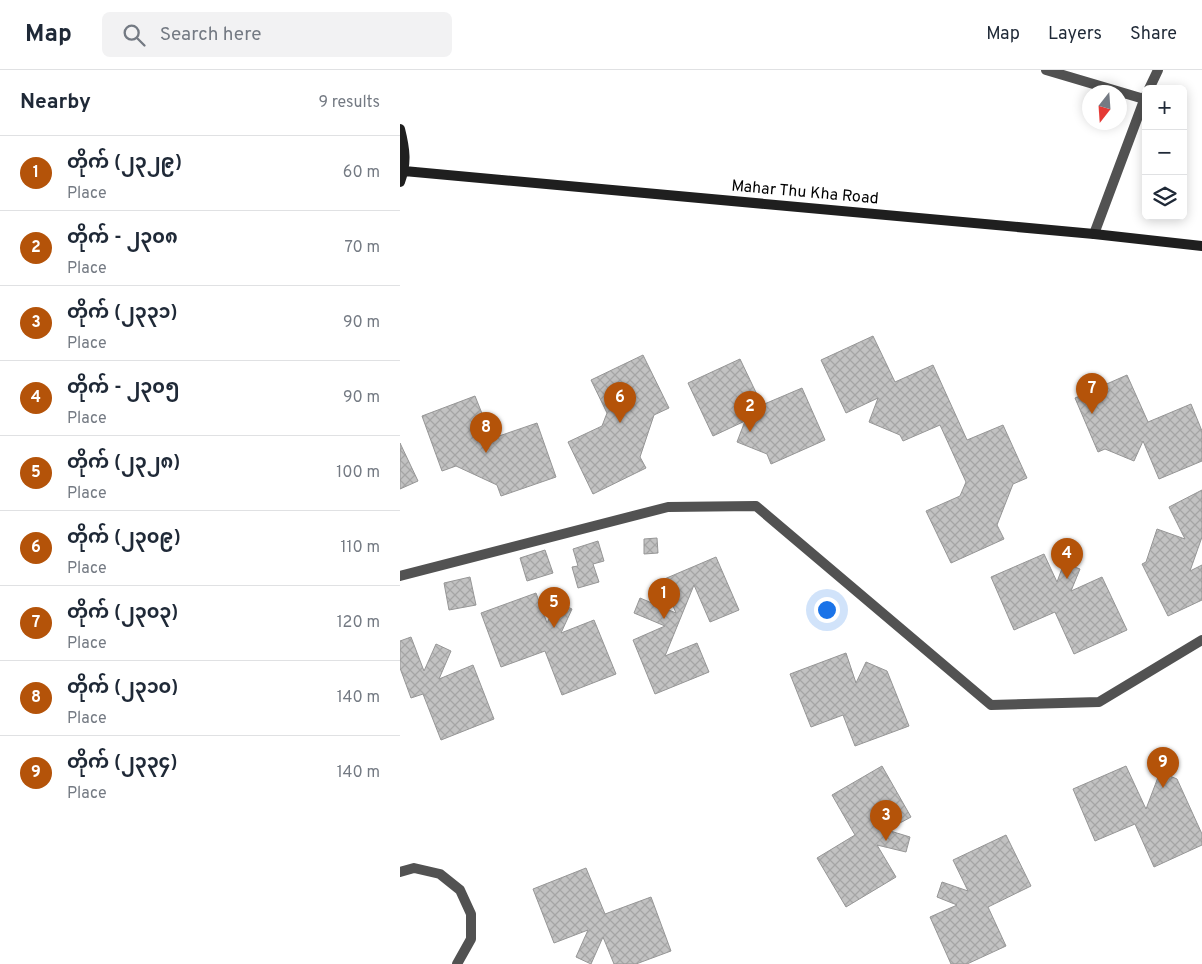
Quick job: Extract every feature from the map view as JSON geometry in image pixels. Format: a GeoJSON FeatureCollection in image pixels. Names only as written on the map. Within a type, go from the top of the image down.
{"type":"FeatureCollection","features":[{"type":"Feature","properties":{"kind":"main road"},"geometry":{"type":"LineString","coordinates":[[400,129],[405,148],[404,171],[400,182]]}},
{"type":"Feature","properties":{"kind":"main road","name":"Mahar Thu Kha Road"},"geometry":{"type":"LineString","coordinates":[[404,171],[1094,234],[1202,246]]}},
{"type":"Feature","properties":{"kind":"street"},"geometry":{"type":"LineString","coordinates":[[1046,70],[1142,96]]}},
{"type":"Feature","properties":{"kind":"street"},"geometry":{"type":"LineString","coordinates":[[1151,85],[1158,70]]}},
{"type":"Feature","properties":{"kind":"street"},"geometry":{"type":"LineString","coordinates":[[1094,234],[1142,105]]}},
{"type":"Feature","properties":{"kind":"street"},"geometry":{"type":"LineString","coordinates":[[400,576],[668,507],[756,506],[991,704],[1099,702],[1202,640]]}},
{"type":"Feature","properties":{"kind":"street"},"geometry":{"type":"LineString","coordinates":[[400,872],[414,868],[440,874],[460,890],[471,914],[471,939],[457,964]]}},
{"type":"Feature","properties":{"kind":"building"},"geometry":{"type":"Polygon","coordinates":[[[873,336],[895,382],[933,365],[967,440],[1003,425],[1027,478],[1013,484],[997,525],[1004,539],[951,563],[926,511],[960,496],[966,482],[940,425],[903,441],[900,435],[869,422],[878,398],[846,413],[821,360],[873,336]]]}},
{"type":"Feature","properties":{"kind":"building"},"geometry":{"type":"Polygon","coordinates":[[[643,355],[669,408],[654,415],[640,457],[646,468],[593,494],[568,442],[602,426],[607,413],[591,380],[643,355]]]}},
{"type":"Feature","properties":{"kind":"building"},"geometry":{"type":"Polygon","coordinates":[[[740,359],[762,405],[802,388],[825,440],[771,464],[767,454],[737,442],[745,421],[713,436],[688,383],[740,359]]]}},
{"type":"Feature","properties":{"kind":"building"},"geometry":{"type":"Polygon","coordinates":[[[1127,375],[1148,422],[1191,404],[1202,431],[1202,461],[1159,479],[1143,441],[1134,461],[1105,449],[1098,452],[1075,398],[1127,375]]]}},
{"type":"Feature","properties":{"kind":"building"},"geometry":{"type":"Polygon","coordinates":[[[475,396],[489,431],[499,436],[537,423],[556,477],[501,496],[497,485],[456,466],[442,471],[422,416],[475,396]]]}},
{"type":"Feature","properties":{"kind":"building"},"geometry":{"type":"Polygon","coordinates":[[[400,443],[418,481],[400,489],[400,443]]]}},
{"type":"Feature","properties":{"kind":"building"},"geometry":{"type":"Polygon","coordinates":[[[1202,490],[1202,537],[1190,571],[1202,565],[1202,600],[1168,616],[1142,564],[1146,562],[1157,529],[1185,539],[1169,507],[1202,490]]]}},
{"type":"Feature","properties":{"kind":"building"},"geometry":{"type":"Polygon","coordinates":[[[657,538],[658,553],[644,554],[644,539],[657,538]]]}},
{"type":"Feature","properties":{"kind":"building"},"geometry":{"type":"Polygon","coordinates":[[[598,541],[604,561],[593,564],[599,582],[578,588],[572,567],[578,566],[573,549],[598,541]]]}},
{"type":"Feature","properties":{"kind":"building"},"geometry":{"type":"Polygon","coordinates":[[[545,550],[553,573],[527,581],[520,558],[545,550]]]}},
{"type":"Feature","properties":{"kind":"building"},"geometry":{"type":"Polygon","coordinates":[[[1044,554],[1057,582],[1064,563],[1080,569],[1071,591],[1102,577],[1127,630],[1074,654],[1055,612],[1014,630],[991,577],[1044,554]]]}},
{"type":"Feature","properties":{"kind":"building"},"geometry":{"type":"Polygon","coordinates":[[[716,557],[739,610],[710,622],[694,585],[665,656],[697,643],[709,672],[655,694],[633,640],[665,626],[634,613],[640,598],[676,613],[662,580],[716,557]]]}},
{"type":"Feature","properties":{"kind":"building"},"geometry":{"type":"Polygon","coordinates":[[[470,577],[476,605],[449,610],[444,583],[470,577]]]}},
{"type":"Feature","properties":{"kind":"building"},"geometry":{"type":"Polygon","coordinates":[[[536,593],[547,623],[557,602],[572,609],[561,633],[594,620],[616,674],[562,695],[545,651],[501,667],[481,613],[536,593]]]}},
{"type":"Feature","properties":{"kind":"building"},"geometry":{"type":"Polygon","coordinates":[[[411,637],[424,671],[436,644],[451,651],[439,679],[473,665],[494,719],[441,740],[423,694],[411,698],[400,668],[400,641],[411,637]]]}},
{"type":"Feature","properties":{"kind":"building"},"geometry":{"type":"Polygon","coordinates":[[[846,653],[856,683],[866,662],[887,671],[909,726],[855,746],[843,715],[811,727],[790,674],[846,653]]]}},
{"type":"Feature","properties":{"kind":"building"},"geometry":{"type":"Polygon","coordinates":[[[882,766],[911,817],[887,830],[910,837],[906,852],[877,845],[896,877],[846,907],[817,858],[855,835],[832,795],[882,766]]]}},
{"type":"Feature","properties":{"kind":"building"},"geometry":{"type":"Polygon","coordinates":[[[1126,766],[1146,809],[1160,772],[1177,779],[1202,834],[1202,845],[1154,867],[1135,824],[1095,841],[1073,789],[1126,766]]]}},
{"type":"Feature","properties":{"kind":"building"},"geometry":{"type":"Polygon","coordinates":[[[1006,835],[1031,886],[988,907],[1006,946],[967,964],[951,964],[930,917],[957,905],[937,897],[942,882],[968,891],[953,860],[1006,835]]]}},
{"type":"Feature","properties":{"kind":"building"},"geometry":{"type":"Polygon","coordinates":[[[586,868],[605,914],[651,897],[671,951],[636,964],[614,964],[603,937],[591,964],[576,957],[588,930],[554,943],[533,889],[586,868]]]}},
{"type":"Feature","properties":{"kind":"place","name":"တိုက် (၂၃၀၃)"},"geometry":{"type":"Point","coordinates":[1092,414]}},
{"type":"Feature","properties":{"kind":"place","name":"တိုက် (၂၃၀၉)"},"geometry":{"type":"Point","coordinates":[620,423]}},
{"type":"Feature","properties":{"kind":"place","name":"တိုက် - ၂၃၀၈"},"geometry":{"type":"Point","coordinates":[750,432]}},
{"type":"Feature","properties":{"kind":"place","name":"တိုက် (၂၃၁၀)"},"geometry":{"type":"Point","coordinates":[486,453]}},
{"type":"Feature","properties":{"kind":"place","name":"တိုက် - ၂၃၀၅"},"geometry":{"type":"Point","coordinates":[1067,579]}},
{"type":"Feature","properties":{"kind":"place","name":"တိုက် (၂၃၂၉)"},"geometry":{"type":"Point","coordinates":[664,619]}},
{"type":"Feature","properties":{"kind":"place","name":"တိုက် (၂၃၂၈)"},"geometry":{"type":"Point","coordinates":[554,628]}},
{"type":"Feature","properties":{"kind":"place","name":"တိုက် (၂၃၃၄)"},"geometry":{"type":"Point","coordinates":[1163,788]}},
{"type":"Feature","properties":{"kind":"place","name":"တိုက် (၂၃၃၁)"},"geometry":{"type":"Point","coordinates":[886,841]}}]}
